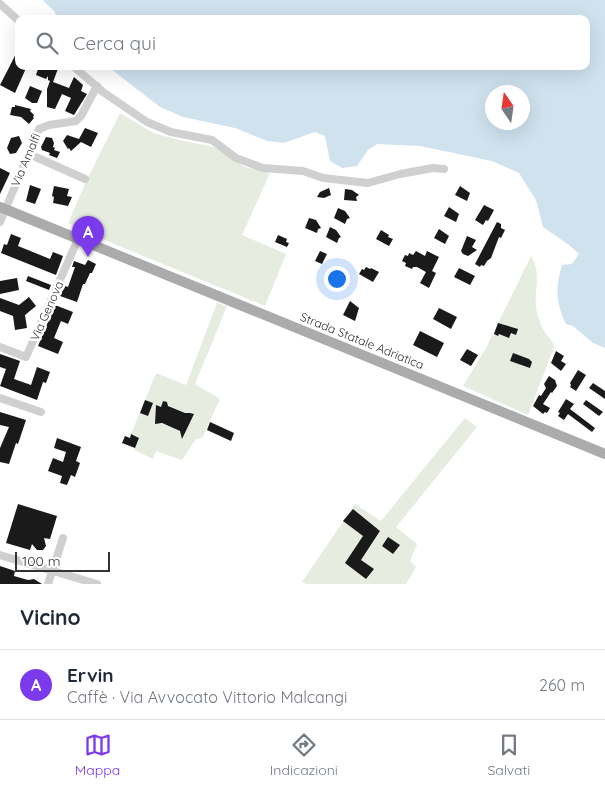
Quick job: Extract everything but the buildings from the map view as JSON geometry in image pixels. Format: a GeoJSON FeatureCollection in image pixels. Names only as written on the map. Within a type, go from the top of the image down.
{"type":"FeatureCollection","features":[{"type":"Feature","properties":{"kind":"main road","name":"Strada Statale Adriatica"},"geometry":{"type":"LineString","coordinates":[[5,209],[605,454]]}},
{"type":"Feature","properties":{"kind":"street"},"geometry":{"type":"LineString","coordinates":[[0,4],[15,17]]}},
{"type":"Feature","properties":{"kind":"street"},"geometry":{"type":"LineString","coordinates":[[78,70],[100,89],[147,122],[171,132],[212,140],[236,158],[263,168],[303,171],[323,178],[368,183],[408,172],[433,168],[444,169]]}},
{"type":"Feature","properties":{"kind":"street","name":"Via Amalfi"},"geometry":{"type":"LineString","coordinates":[[0,222],[41,128],[49,125],[72,123],[78,119],[100,89]]}},
{"type":"Feature","properties":{"kind":"street"},"geometry":{"type":"LineString","coordinates":[[29,154],[86,179]]}},
{"type":"Feature","properties":{"kind":"street","name":"Via Genova"},"geometry":{"type":"LineString","coordinates":[[0,347],[26,357],[78,239]]}},
{"type":"Feature","properties":{"kind":"street"},"geometry":{"type":"LineString","coordinates":[[0,398],[41,412]]}},
{"type":"Feature","properties":{"kind":"street"},"geometry":{"type":"LineString","coordinates":[[48,584],[63,538]]}},
{"type":"Feature","properties":{"kind":"street"},"geometry":{"type":"LineString","coordinates":[[0,555],[97,584]]}},
{"type":"Feature","properties":{"kind":"shaded area"},"geometry":{"type":"Polygon","coordinates":[[[120,113],[153,133],[214,147],[245,167],[270,173],[242,235],[286,254],[265,306],[68,223],[120,113]]]}},
{"type":"Feature","properties":{"kind":"shaded area"},"geometry":{"type":"Polygon","coordinates":[[[531,256],[537,275],[537,314],[542,328],[554,347],[528,415],[463,386],[486,348],[531,256]]]}},
{"type":"Feature","properties":{"kind":"shaded area"},"geometry":{"type":"Polygon","coordinates":[[[217,303],[227,306],[195,384],[220,399],[202,438],[196,439],[182,460],[156,451],[153,459],[134,450],[135,441],[138,441],[139,438],[131,434],[156,373],[186,385],[217,303]],[[163,401],[155,423],[177,430],[183,435],[193,415],[169,406],[167,402],[163,401]]]}},
{"type":"Feature","properties":{"kind":"shaded area"},"geometry":{"type":"Polygon","coordinates":[[[465,418],[477,427],[396,527],[417,544],[410,561],[416,567],[406,584],[307,584],[302,582],[343,521],[363,536],[355,569],[380,532],[353,509],[345,518],[355,504],[381,521],[465,418]],[[388,537],[382,546],[393,554],[400,545],[388,537]]]}},
{"type":"Feature","properties":{"kind":"water"},"geometry":{"type":"Polygon","coordinates":[[[43,0],[605,0],[605,348],[593,343],[573,326],[566,324],[558,302],[558,281],[562,265],[572,264],[579,254],[543,227],[536,200],[519,173],[492,161],[420,146],[377,144],[368,150],[357,166],[342,168],[330,161],[325,136],[315,132],[284,143],[267,141],[235,128],[183,117],[160,107],[112,70],[590,70],[590,15],[56,15],[43,0]]]}},
{"type":"Feature","properties":{"kind":"place","name":"Ervin"},"geometry":{"type":"Point","coordinates":[88,257]}}]}
